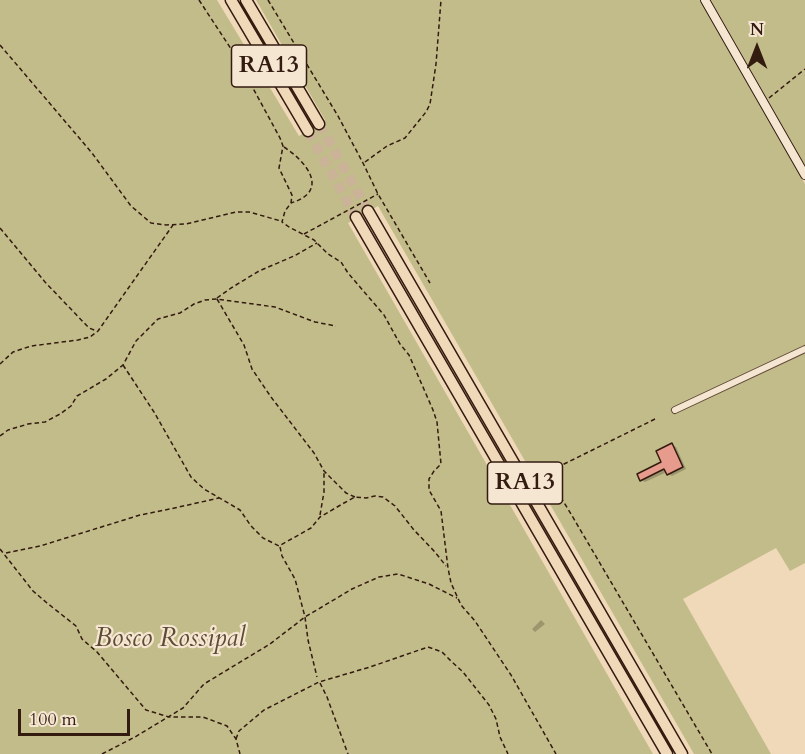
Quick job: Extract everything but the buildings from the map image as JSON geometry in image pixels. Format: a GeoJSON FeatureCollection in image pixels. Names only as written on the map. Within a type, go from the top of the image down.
{"type":"FeatureCollection","features":[{"type":"Feature","properties":{"kind":"highway","name":"RA13"},"geometry":{"type":"LineString","coordinates":[[231,0],[308,131]]}},
{"type":"Feature","properties":{"kind":"highway","name":"RA13"},"geometry":{"type":"LineString","coordinates":[[246,0],[319,124]]}},
{"type":"Feature","properties":{"kind":"highway","name":"RA13"},"geometry":{"type":"LineString","coordinates":[[368,211],[682,754]]}},
{"type":"Feature","properties":{"kind":"highway","name":"RA13"},"geometry":{"type":"LineString","coordinates":[[356,217],[667,754]]}},
{"type":"Feature","properties":{"kind":"main road"},"geometry":{"type":"LineString","coordinates":[[705,0],[805,175]]}},
{"type":"Feature","properties":{"kind":"street"},"geometry":{"type":"LineString","coordinates":[[675,410],[805,350]]}},
{"type":"Feature","properties":{"kind":"path"},"geometry":{"type":"LineString","coordinates":[[199,0],[239,62],[283,146],[293,153],[311,174],[313,183],[311,191],[298,201],[291,203]]}},
{"type":"Feature","properties":{"kind":"path"},"geometry":{"type":"LineString","coordinates":[[363,163],[387,146],[405,138],[430,104],[441,0]]}},
{"type":"Feature","properties":{"kind":"path"},"geometry":{"type":"LineString","coordinates":[[270,1],[338,116],[378,194],[430,283]]}},
{"type":"Feature","properties":{"kind":"path"},"geometry":{"type":"LineString","coordinates":[[0,45],[93,153],[131,206],[142,217],[151,223],[186,224],[236,212],[249,212],[282,222],[317,243],[341,262],[384,315],[400,344],[409,355],[437,422],[441,464],[429,479],[429,490],[441,511],[451,583],[461,605],[475,621],[511,675],[556,754]]}},
{"type":"Feature","properties":{"kind":"path"},"geometry":{"type":"LineString","coordinates":[[763,102],[805,69]]}},
{"type":"Feature","properties":{"kind":"path"},"geometry":{"type":"LineString","coordinates":[[282,222],[291,203],[292,195],[279,168],[283,146]]}},
{"type":"Feature","properties":{"kind":"path"},"geometry":{"type":"LineString","coordinates":[[303,234],[378,194]]}},
{"type":"Feature","properties":{"kind":"path"},"geometry":{"type":"LineString","coordinates":[[0,364],[12,352],[31,346],[78,340],[90,337],[98,331],[174,224]]}},
{"type":"Feature","properties":{"kind":"path"},"geometry":{"type":"LineString","coordinates":[[0,228],[45,282],[89,328],[98,331]]}},
{"type":"Feature","properties":{"kind":"path"},"geometry":{"type":"LineString","coordinates":[[216,298],[259,271],[317,243]]}},
{"type":"Feature","properties":{"kind":"path"},"geometry":{"type":"LineString","coordinates":[[216,298],[244,345],[252,369],[314,453],[324,471],[346,493],[355,497],[383,497],[395,506],[448,568]]}},
{"type":"Feature","properties":{"kind":"path"},"geometry":{"type":"LineString","coordinates":[[0,436],[8,430],[45,422],[52,418],[70,406],[77,396],[106,379],[123,364],[136,341],[158,319],[180,313],[205,300],[216,298],[275,307],[315,322],[336,326]]}},
{"type":"Feature","properties":{"kind":"path"},"geometry":{"type":"LineString","coordinates":[[123,364],[154,412],[190,477],[204,489],[240,510],[263,538],[279,546],[295,579],[317,676]]}},
{"type":"Feature","properties":{"kind":"path"},"geometry":{"type":"LineString","coordinates":[[654,419],[546,473],[712,754]]}},
{"type":"Feature","properties":{"kind":"path"},"geometry":{"type":"LineString","coordinates":[[320,517],[324,492],[324,471]]}},
{"type":"Feature","properties":{"kind":"path"},"geometry":{"type":"LineString","coordinates":[[279,546],[311,528],[320,517],[355,497]]}},
{"type":"Feature","properties":{"kind":"path"},"geometry":{"type":"LineString","coordinates":[[5,554],[40,546],[140,514],[219,498]]}},
{"type":"Feature","properties":{"kind":"path"},"geometry":{"type":"LineString","coordinates":[[0,549],[33,591],[76,626],[82,639],[97,651],[146,710],[169,717],[203,717],[227,726],[236,739],[240,754]]}},
{"type":"Feature","properties":{"kind":"path"},"geometry":{"type":"LineString","coordinates":[[102,754],[183,708],[213,677],[270,644],[305,617],[352,589],[379,577],[398,574],[429,584],[458,598]]}},
{"type":"Feature","properties":{"kind":"path"},"geometry":{"type":"LineString","coordinates":[[236,739],[239,731],[264,710],[319,682],[428,647],[442,652],[463,672],[489,705],[508,754]]}},
{"type":"Feature","properties":{"kind":"path"},"geometry":{"type":"LineString","coordinates":[[319,682],[327,697],[348,754]]}},
{"type":"Feature","properties":{"kind":"green space","name":"Bosco Rossipal"},"geometry":{"type":"Polygon","coordinates":[[[0,0],[217,0],[299,136],[325,120],[256,0],[700,0],[805,184],[805,563],[790,571],[776,548],[683,599],[771,754],[694,754],[378,206],[348,223],[653,754],[0,754],[0,0]]]}},
{"type":"Feature","properties":{"kind":"green space"},"geometry":{"type":"Polygon","coordinates":[[[711,0],[805,0],[805,165],[711,0]]]}},
{"type":"Feature","properties":{"kind":"tunnel"},"geometry":{"type":"LineString","coordinates":[[319,124],[368,211]]}},
{"type":"Feature","properties":{"kind":"tunnel"},"geometry":{"type":"LineString","coordinates":[[308,131],[356,217]]}}]}
